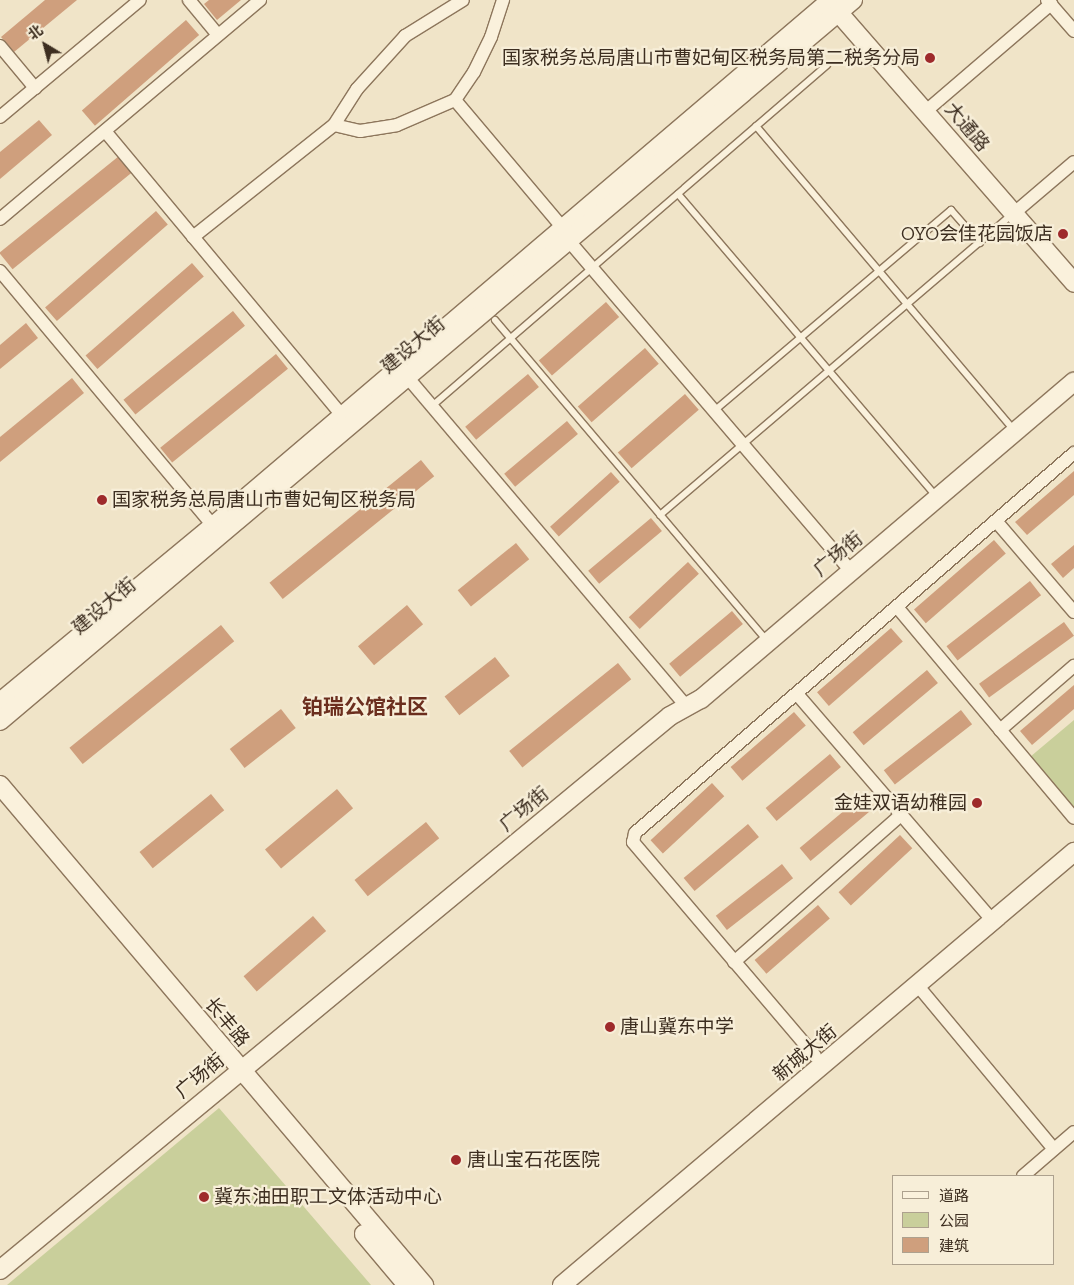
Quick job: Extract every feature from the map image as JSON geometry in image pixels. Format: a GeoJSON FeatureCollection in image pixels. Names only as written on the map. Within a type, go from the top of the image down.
{"type":"FeatureCollection","features":[{"type":"Feature","properties":{"kind":"main road","name":"建设大街"},"geometry":{"type":"LineString","coordinates":[[0,721],[408,378],[565,234],[832,3],[853,0]]}},
{"type":"Feature","properties":{"kind":"main road","name":"大通路"},"geometry":{"type":"LineString","coordinates":[[832,3],[1074,283]]}},
{"type":"Feature","properties":{"kind":"main road","name":"建设大街"},"geometry":{"type":"LineString","coordinates":[[0,702],[213,526],[342,415],[565,234]]}},
{"type":"Feature","properties":{"kind":"main road","name":"广场街"},"geometry":{"type":"LineString","coordinates":[[0,1270],[670,716],[701,699],[1074,381]]}},
{"type":"Feature","properties":{"kind":"main road","name":"长丰路"},"geometry":{"type":"LineString","coordinates":[[0,785],[236,1074],[424,1285]]}},
{"type":"Feature","properties":{"kind":"main road"},"geometry":{"type":"LineString","coordinates":[[0,804],[236,1074],[407,1285]]}},
{"type":"Feature","properties":{"kind":"main road","name":"新城大街"},"geometry":{"type":"LineString","coordinates":[[562,1285],[994,922],[1074,852]]}},
{"type":"Feature","properties":{"kind":"street"},"geometry":{"type":"LineString","coordinates":[[0,117],[140,0]]}},
{"type":"Feature","properties":{"kind":"street"},"geometry":{"type":"LineString","coordinates":[[188,0],[218,35]]}},
{"type":"Feature","properties":{"kind":"street"},"geometry":{"type":"LineString","coordinates":[[0,219],[260,0]]}},
{"type":"Feature","properties":{"kind":"street"},"geometry":{"type":"LineString","coordinates":[[193,237],[334,125],[372,70],[405,36],[463,0]]}},
{"type":"Feature","properties":{"kind":"street"},"geometry":{"type":"LineString","coordinates":[[334,125],[360,130],[397,125],[455,100],[474,72],[491,37],[503,0]]}},
{"type":"Feature","properties":{"kind":"street"},"geometry":{"type":"LineString","coordinates":[[926,111],[1049,2],[1074,31]]}},
{"type":"Feature","properties":{"kind":"street"},"geometry":{"type":"LineString","coordinates":[[0,46],[35,88]]}},
{"type":"Feature","properties":{"kind":"street"},"geometry":{"type":"LineString","coordinates":[[455,100],[592,268],[851,571]]}},
{"type":"Feature","properties":{"kind":"street"},"geometry":{"type":"LineString","coordinates":[[105,131],[342,415]]}},
{"type":"Feature","properties":{"kind":"street"},"geometry":{"type":"LineString","coordinates":[[1013,214],[1074,162]]}},
{"type":"Feature","properties":{"kind":"street"},"geometry":{"type":"LineString","coordinates":[[0,271],[213,526]]}},
{"type":"Feature","properties":{"kind":"street"},"geometry":{"type":"LineString","coordinates":[[408,378],[687,707]]}},
{"type":"Feature","properties":{"kind":"street"},"geometry":{"type":"LineString","coordinates":[[815,1056],[633,842],[635,833],[1074,453]]}},
{"type":"Feature","properties":{"kind":"street"},"geometry":{"type":"LineString","coordinates":[[996,521],[1074,612]]}},
{"type":"Feature","properties":{"kind":"street"},"geometry":{"type":"LineString","coordinates":[[897,607],[1074,818]]}},
{"type":"Feature","properties":{"kind":"street"},"geometry":{"type":"LineString","coordinates":[[1000,730],[1074,666]]}},
{"type":"Feature","properties":{"kind":"street"},"geometry":{"type":"LineString","coordinates":[[797,694],[994,922]]}},
{"type":"Feature","properties":{"kind":"street"},"geometry":{"type":"LineString","coordinates":[[734,962],[901,815]]}},
{"type":"Feature","properties":{"kind":"street"},"geometry":{"type":"LineString","coordinates":[[918,986],[1054,1149]]}},
{"type":"Feature","properties":{"kind":"street"},"geometry":{"type":"LineString","coordinates":[[1024,1175],[1074,1132]]}},
{"type":"Feature","properties":{"kind":"lane"},"geometry":{"type":"LineString","coordinates":[[432,406],[827,65]]}},
{"type":"Feature","properties":{"kind":"lane"},"geometry":{"type":"LineString","coordinates":[[756,126],[1015,431]]}},
{"type":"Feature","properties":{"kind":"lane"},"geometry":{"type":"LineString","coordinates":[[678,194],[937,497]]}},
{"type":"Feature","properties":{"kind":"lane"},"geometry":{"type":"LineString","coordinates":[[714,411],[952,210],[980,243]]}},
{"type":"Feature","properties":{"kind":"lane"},"geometry":{"type":"LineString","coordinates":[[660,515],[1013,214]]}},
{"type":"Feature","properties":{"kind":"lane"},"geometry":{"type":"LineString","coordinates":[[495,320],[768,642]]}},
{"type":"Feature","properties":{"kind":"green space"},"geometry":{"type":"Polygon","coordinates":[[[1074,720],[1074,809],[1030,757],[1074,720]]]}},
{"type":"Feature","properties":{"kind":"green space","name":"冀东油田职工文体活动中心"},"geometry":{"type":"Polygon","coordinates":[[[219,1108],[371,1285],[7,1285],[219,1108]]]}},
{"type":"Feature","properties":{"kind":"building"},"geometry":{"type":"Polygon","coordinates":[[[45,0],[77,0],[14,52],[1,37],[45,0]]]}},
{"type":"Feature","properties":{"kind":"building"},"geometry":{"type":"Polygon","coordinates":[[[209,0],[241,0],[217,20],[204,4],[209,0]]]}},
{"type":"Feature","properties":{"kind":"building"},"geometry":{"type":"Polygon","coordinates":[[[186,20],[199,35],[95,126],[82,111],[186,20]]]}},
{"type":"Feature","properties":{"kind":"building"},"geometry":{"type":"Polygon","coordinates":[[[39,120],[52,135],[0,179],[0,152],[39,120]]]}},
{"type":"Feature","properties":{"kind":"building"},"geometry":{"type":"Polygon","coordinates":[[[119,156],[132,172],[13,269],[0,252],[119,156]]]}},
{"type":"Feature","properties":{"kind":"building"},"geometry":{"type":"Polygon","coordinates":[[[156,211],[168,225],[57,321],[45,307],[156,211]]]}},
{"type":"Feature","properties":{"kind":"building"},"geometry":{"type":"Polygon","coordinates":[[[192,263],[204,277],[97,369],[86,356],[192,263]]]}},
{"type":"Feature","properties":{"kind":"building"},"geometry":{"type":"Polygon","coordinates":[[[606,302],[619,317],[552,375],[539,360],[606,302]]]}},
{"type":"Feature","properties":{"kind":"building"},"geometry":{"type":"Polygon","coordinates":[[[233,311],[245,326],[135,414],[123,400],[233,311]]]}},
{"type":"Feature","properties":{"kind":"building"},"geometry":{"type":"Polygon","coordinates":[[[26,323],[38,338],[0,369],[0,345],[26,323]]]}},
{"type":"Feature","properties":{"kind":"building"},"geometry":{"type":"Polygon","coordinates":[[[645,348],[659,364],[592,422],[578,406],[645,348]]]}},
{"type":"Feature","properties":{"kind":"building"},"geometry":{"type":"Polygon","coordinates":[[[276,354],[288,369],[172,463],[160,448],[276,354]]]}},
{"type":"Feature","properties":{"kind":"building"},"geometry":{"type":"Polygon","coordinates":[[[528,374],[539,387],[476,440],[465,427],[528,374]]]}},
{"type":"Feature","properties":{"kind":"building"},"geometry":{"type":"Polygon","coordinates":[[[72,378],[84,393],[0,462],[0,437],[72,378]]]}},
{"type":"Feature","properties":{"kind":"building"},"geometry":{"type":"Polygon","coordinates":[[[685,394],[699,410],[632,468],[618,452],[685,394]]]}},
{"type":"Feature","properties":{"kind":"building"},"geometry":{"type":"Polygon","coordinates":[[[567,421],[578,434],[515,487],[504,474],[567,421]]]}},
{"type":"Feature","properties":{"kind":"building"},"geometry":{"type":"Polygon","coordinates":[[[421,460],[434,476],[283,599],[269,583],[421,460]]]}},
{"type":"Feature","properties":{"kind":"building"},"geometry":{"type":"Polygon","coordinates":[[[1074,471],[1074,495],[1027,535],[1015,522],[1074,471]]]}},
{"type":"Feature","properties":{"kind":"building"},"geometry":{"type":"Polygon","coordinates":[[[611,472],[620,482],[559,537],[550,527],[611,472]]]}},
{"type":"Feature","properties":{"kind":"building"},"geometry":{"type":"Polygon","coordinates":[[[651,518],[662,531],[599,584],[588,571],[651,518]]]}},
{"type":"Feature","properties":{"kind":"building"},"geometry":{"type":"Polygon","coordinates":[[[994,540],[1006,554],[926,623],[914,610],[994,540]]]}},
{"type":"Feature","properties":{"kind":"building"},"geometry":{"type":"Polygon","coordinates":[[[516,543],[529,559],[471,607],[458,590],[516,543]]]}},
{"type":"Feature","properties":{"kind":"building"},"geometry":{"type":"Polygon","coordinates":[[[1074,545],[1074,568],[1063,578],[1051,564],[1074,545]]]}},
{"type":"Feature","properties":{"kind":"building"},"geometry":{"type":"Polygon","coordinates":[[[688,562],[699,574],[640,629],[629,617],[688,562]]]}},
{"type":"Feature","properties":{"kind":"building"},"geometry":{"type":"Polygon","coordinates":[[[1030,581],[1041,595],[958,660],[946,646],[1030,581]]]}},
{"type":"Feature","properties":{"kind":"building"},"geometry":{"type":"Polygon","coordinates":[[[407,605],[423,624],[374,665],[358,646],[407,605]]]}},
{"type":"Feature","properties":{"kind":"building"},"geometry":{"type":"Polygon","coordinates":[[[732,611],[743,624],[680,677],[669,664],[732,611]]]}},
{"type":"Feature","properties":{"kind":"building"},"geometry":{"type":"Polygon","coordinates":[[[1064,622],[1074,636],[989,697],[979,684],[1064,622]]]}},
{"type":"Feature","properties":{"kind":"building"},"geometry":{"type":"Polygon","coordinates":[[[221,625],[234,641],[83,764],[69,748],[221,625]]]}},
{"type":"Feature","properties":{"kind":"building"},"geometry":{"type":"Polygon","coordinates":[[[891,628],[903,642],[829,706],[817,692],[891,628]]]}},
{"type":"Feature","properties":{"kind":"building"},"geometry":{"type":"Polygon","coordinates":[[[495,657],[510,676],[459,715],[445,696],[495,657]]]}},
{"type":"Feature","properties":{"kind":"building"},"geometry":{"type":"Polygon","coordinates":[[[618,663],[631,679],[522,767],[509,751],[618,663]]]}},
{"type":"Feature","properties":{"kind":"building"},"geometry":{"type":"Polygon","coordinates":[[[927,670],[938,683],[864,745],[853,732],[927,670]]]}},
{"type":"Feature","properties":{"kind":"building"},"geometry":{"type":"Polygon","coordinates":[[[1074,685],[1074,709],[1032,745],[1020,731],[1074,685]]]}},
{"type":"Feature","properties":{"kind":"building"},"geometry":{"type":"Polygon","coordinates":[[[281,709],[296,728],[245,768],[230,749],[281,709]]]}},
{"type":"Feature","properties":{"kind":"building"},"geometry":{"type":"Polygon","coordinates":[[[961,710],[972,724],[895,785],[884,770],[961,710]]]}},
{"type":"Feature","properties":{"kind":"building"},"geometry":{"type":"Polygon","coordinates":[[[794,712],[806,726],[742,781],[731,767],[794,712]]]}},
{"type":"Feature","properties":{"kind":"building"},"geometry":{"type":"Polygon","coordinates":[[[830,754],[841,767],[777,821],[766,808],[830,754]]]}},
{"type":"Feature","properties":{"kind":"building"},"geometry":{"type":"Polygon","coordinates":[[[712,783],[724,796],[663,853],[651,840],[712,783]]]}},
{"type":"Feature","properties":{"kind":"building"},"geometry":{"type":"Polygon","coordinates":[[[337,789],[353,808],[281,869],[265,849],[337,789]]]}},
{"type":"Feature","properties":{"kind":"building"},"geometry":{"type":"Polygon","coordinates":[[[211,794],[224,810],[153,868],[140,852],[211,794]]]}},
{"type":"Feature","properties":{"kind":"building"},"geometry":{"type":"Polygon","coordinates":[[[864,794],[875,807],[811,861],[800,848],[864,794]]]}},
{"type":"Feature","properties":{"kind":"building"},"geometry":{"type":"Polygon","coordinates":[[[426,822],[439,838],[368,896],[355,880],[426,822]]]}},
{"type":"Feature","properties":{"kind":"building"},"geometry":{"type":"Polygon","coordinates":[[[748,824],[759,837],[695,891],[684,878],[748,824]]]}},
{"type":"Feature","properties":{"kind":"building"},"geometry":{"type":"Polygon","coordinates":[[[900,835],[912,848],[851,905],[839,892],[900,835]]]}},
{"type":"Feature","properties":{"kind":"building"},"geometry":{"type":"Polygon","coordinates":[[[782,864],[793,878],[727,930],[716,916],[782,864]]]}},
{"type":"Feature","properties":{"kind":"building"},"geometry":{"type":"Polygon","coordinates":[[[818,905],[830,919],[766,974],[755,960],[818,905]]]}},
{"type":"Feature","properties":{"kind":"building"},"geometry":{"type":"Polygon","coordinates":[[[313,916],[326,931],[257,991],[244,976],[313,916]]]}},
{"type":"Feature","properties":{"kind":"place","name":"国家税务总局唐山市曹妃甸区税务局第二税务分局"},"geometry":{"type":"Point","coordinates":[930,58]}},
{"type":"Feature","properties":{"kind":"place","name":"OYO会佳花园饭店"},"geometry":{"type":"Point","coordinates":[1063,234]}},
{"type":"Feature","properties":{"kind":"place","name":"国家税务总局唐山市曹妃甸区税务局"},"geometry":{"type":"Point","coordinates":[102,500]}},
{"type":"Feature","properties":{"kind":"place","name":"金娃双语幼稚园"},"geometry":{"type":"Point","coordinates":[977,803]}},
{"type":"Feature","properties":{"kind":"place","name":"唐山冀东中学"},"geometry":{"type":"Point","coordinates":[610,1027]}},
{"type":"Feature","properties":{"kind":"place","name":"唐山宝石花医院"},"geometry":{"type":"Point","coordinates":[456,1160]}},
{"type":"Feature","properties":{"kind":"place","name":"冀东油田职工文体活动中心"},"geometry":{"type":"Point","coordinates":[204,1197]}},
{"type":"Feature","properties":{"kind":"district","name":"铂瑞公馆社区"},"geometry":{"type":"Point","coordinates":[365,707]}}]}
